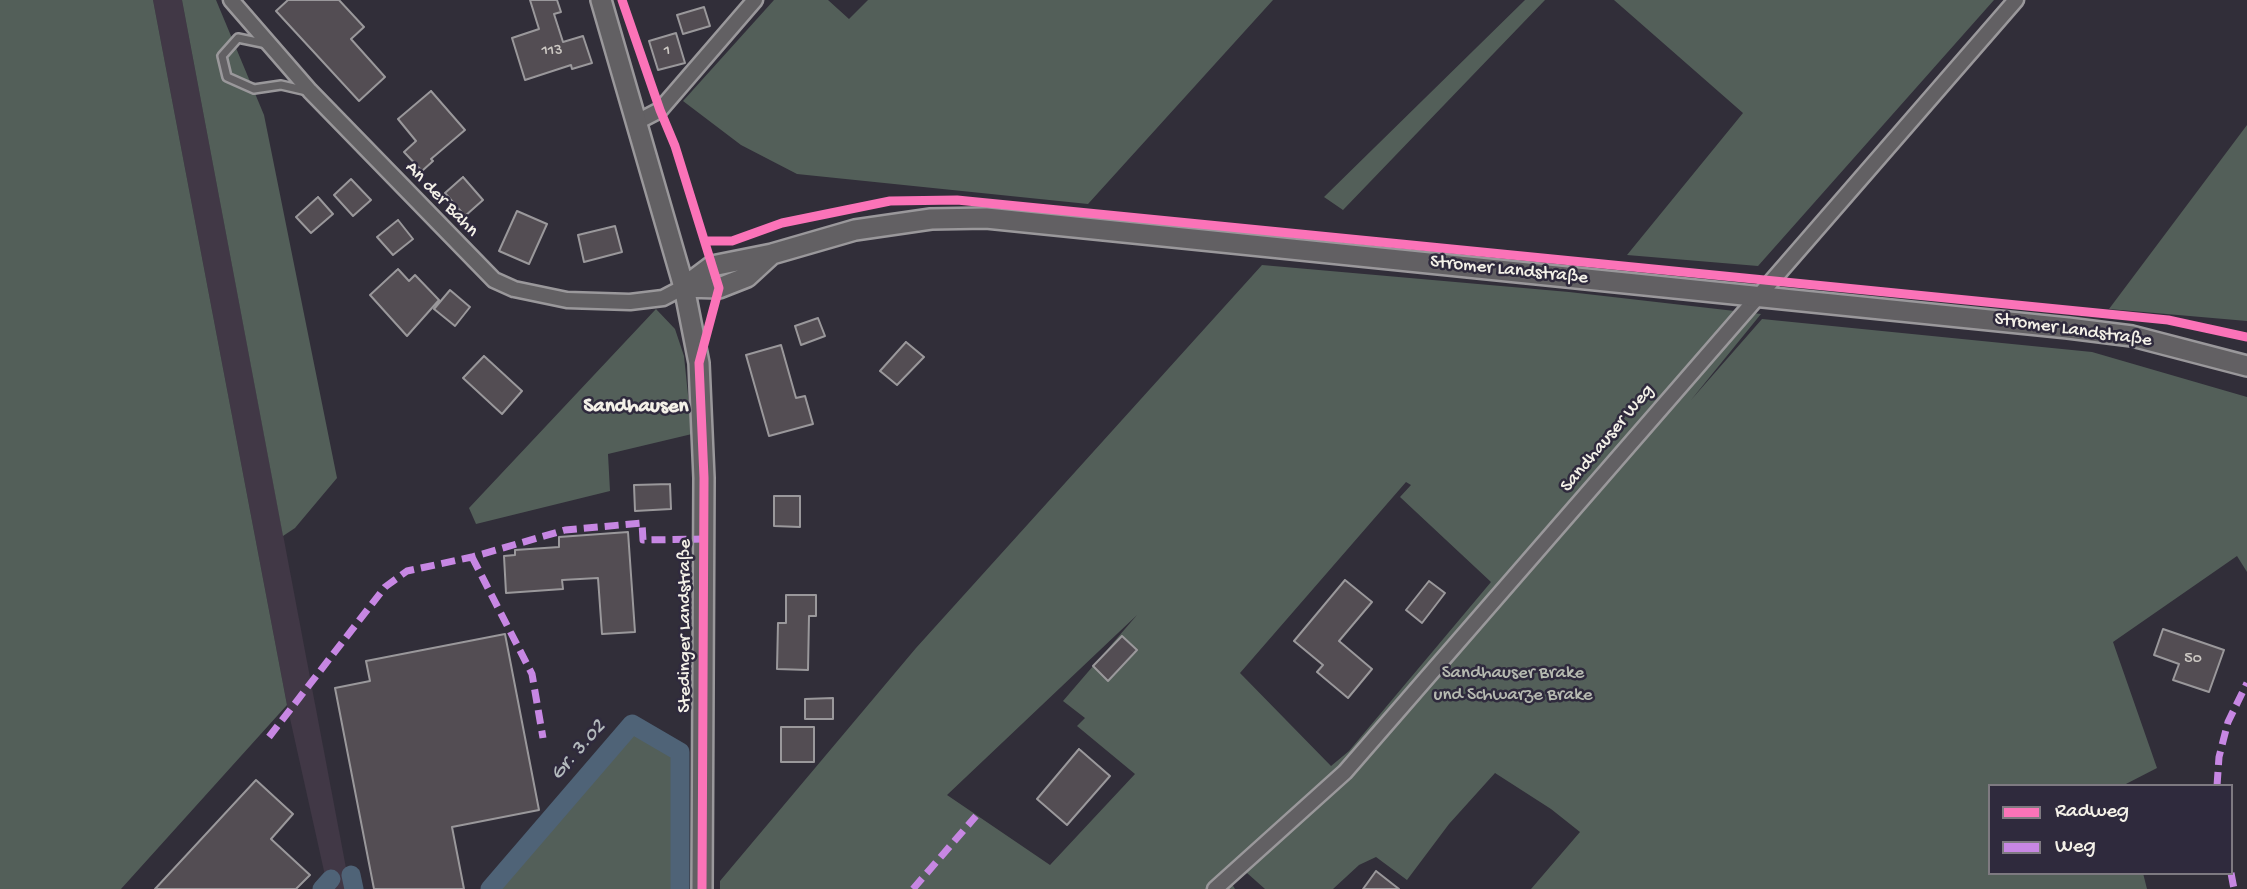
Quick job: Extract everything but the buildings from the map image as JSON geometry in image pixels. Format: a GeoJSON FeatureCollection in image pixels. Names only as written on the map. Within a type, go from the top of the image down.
{"type":"FeatureCollection","features":[{"type":"Feature","properties":{"kind":"main road","name":"Stedinger Landstraße"},"geometry":{"type":"LineString","coordinates":[[601,0],[684,287],[699,363],[704,478],[702,889]]}},
{"type":"Feature","properties":{"kind":"main road","name":"Stromer Landstraße"},"geometry":{"type":"LineString","coordinates":[[684,287],[712,266],[772,254],[867,228],[931,219],[986,218],[2132,336],[2247,366]]}},
{"type":"Feature","properties":{"kind":"street","name":"An der Bahn"},"geometry":{"type":"LineString","coordinates":[[231,0],[310,92],[494,280],[514,289],[579,300],[630,302],[663,298],[684,287]]}},
{"type":"Feature","properties":{"kind":"street"},"geometry":{"type":"LineString","coordinates":[[637,122],[660,110],[755,0]]}},
{"type":"Feature","properties":{"kind":"street","name":"Sandhauser Weg"},"geometry":{"type":"LineString","coordinates":[[1215,889],[1345,772],[1755,297],[2016,0]]}},
{"type":"Feature","properties":{"kind":"lane"},"geometry":{"type":"LineString","coordinates":[[267,44],[238,38],[222,56],[227,77],[254,89],[281,85],[310,92]]}},
{"type":"Feature","properties":{"kind":"shaded area"},"geometry":{"type":"Polygon","coordinates":[[[153,0],[182,0],[350,889],[328,889],[287,705],[153,0]]]}},
{"type":"Feature","properties":{"kind":"green space"},"geometry":{"type":"Polygon","coordinates":[[[0,0],[153,0],[287,705],[121,889],[0,889],[0,0]]]}},
{"type":"Feature","properties":{"kind":"green space"},"geometry":{"type":"Polygon","coordinates":[[[182,0],[216,0],[264,115],[337,478],[295,528],[283,536],[182,0]]]}},
{"type":"Feature","properties":{"kind":"green space"},"geometry":{"type":"Polygon","coordinates":[[[774,0],[828,0],[849,19],[868,0],[1273,0],[1088,204],[797,174],[741,145],[683,101],[774,0]]]}},
{"type":"Feature","properties":{"kind":"green space"},"geometry":{"type":"Polygon","coordinates":[[[1525,0],[1545,0],[1343,210],[1324,197],[1525,0]]]}},
{"type":"Feature","properties":{"kind":"green space"},"geometry":{"type":"Polygon","coordinates":[[[1614,0],[1994,0],[1758,266],[1627,255],[1743,113],[1614,0]]]}},
{"type":"Feature","properties":{"kind":"green space"},"geometry":{"type":"Polygon","coordinates":[[[2247,125],[2247,321],[2109,309],[2247,125]]]}},
{"type":"Feature","properties":{"kind":"green space","name":"Sandhauser Brake und Schwarze Brake"},"geometry":{"type":"Polygon","coordinates":[[[1262,265],[1569,292],[1761,314],[1691,400],[1762,319],[2092,352],[2247,397],[2247,572],[2237,556],[2113,642],[2157,768],[2126,784],[1988,784],[1988,875],[2144,875],[2147,889],[1531,889],[1580,832],[1551,809],[1495,773],[1449,824],[1407,880],[1376,857],[1359,865],[1333,889],[1265,889],[1247,873],[1232,884],[1235,889],[720,889],[720,881],[916,648],[1262,265]],[[1406,482],[1240,673],[1331,766],[1349,751],[1491,582],[1400,497],[1411,485],[1406,482]],[[1137,615],[947,795],[1050,865],[1135,774],[1077,726],[1085,718],[1063,701],[1137,615]]]}},
{"type":"Feature","properties":{"kind":"green space"},"geometry":{"type":"Polygon","coordinates":[[[656,309],[675,329],[684,356],[692,434],[608,454],[610,491],[476,524],[469,508],[656,309]]]}},
{"type":"Feature","properties":{"kind":"green space"},"geometry":{"type":"Polygon","coordinates":[[[632,732],[684,761],[684,889],[497,889],[632,732]]]}},
{"type":"Feature","properties":{"kind":"waterway","name":"Gr. 3.02"},"geometry":{"type":"LineString","coordinates":[[490,889],[632,724],[680,752],[680,889]]}},
{"type":"Feature","properties":{"kind":"waterway","name":"Gr. 3.02"},"geometry":{"type":"LineString","coordinates":[[351,875],[354,889]]}},
{"type":"Feature","properties":{"kind":"waterway","name":"Gr. 3.02"},"geometry":{"type":"LineString","coordinates":[[322,889],[331,879]]}},
{"type":"Feature","properties":{"kind":"marked path"},"geometry":{"type":"LineString","coordinates":[[269,737],[385,587],[407,571],[472,557],[565,530],[642,523],[643,540],[704,539]]}},
{"type":"Feature","properties":{"kind":"marked path"},"geometry":{"type":"LineString","coordinates":[[472,557],[532,674],[543,738]]}},
{"type":"Feature","properties":{"kind":"marked path"},"geometry":{"type":"LineString","coordinates":[[2217,784],[2219,757],[2228,722],[2247,683]]}},
{"type":"Feature","properties":{"kind":"marked path"},"geometry":{"type":"LineString","coordinates":[[913,889],[976,816]]}},
{"type":"Feature","properties":{"kind":"marked path"},"geometry":{"type":"LineString","coordinates":[[2231,875],[2234,889]]}},
{"type":"Feature","properties":{"kind":"cycle path"},"geometry":{"type":"LineString","coordinates":[[622,0],[675,146],[719,288],[699,363],[704,478],[702,889]]}},
{"type":"Feature","properties":{"kind":"cycle path"},"geometry":{"type":"LineString","coordinates":[[705,241],[732,241],[782,223],[890,201],[957,200],[2168,320],[2247,337]]}},
{"type":"Feature","properties":{"kind":"district","name":"Sandhausen"},"geometry":{"type":"Point","coordinates":[636,408]}}]}
